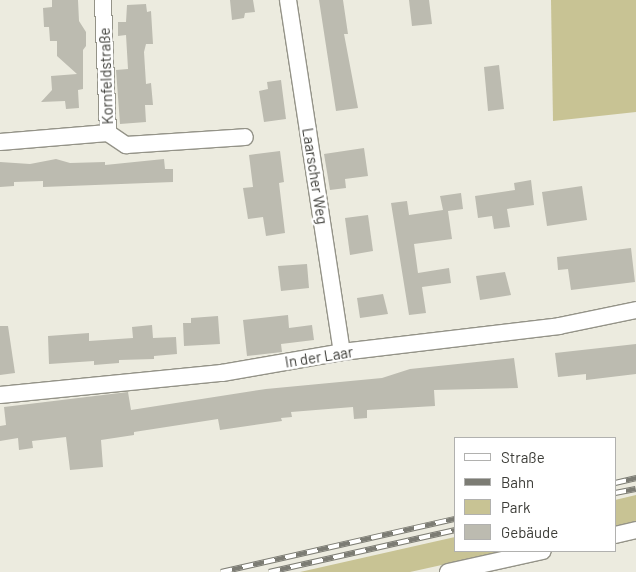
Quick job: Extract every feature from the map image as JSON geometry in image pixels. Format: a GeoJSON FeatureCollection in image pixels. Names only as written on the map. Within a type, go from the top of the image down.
{"type":"FeatureCollection","features":[{"type":"Feature","properties":{"kind":"street","name":"Kornfeldstraße"},"geometry":{"type":"LineString","coordinates":[[0,142],[108,133],[103,0]]}},
{"type":"Feature","properties":{"kind":"street","name":"Laarscher Weg"},"geometry":{"type":"LineString","coordinates":[[288,0],[342,352]]}},
{"type":"Feature","properties":{"kind":"street"},"geometry":{"type":"LineString","coordinates":[[108,133],[126,145],[245,137]]}},
{"type":"Feature","properties":{"kind":"street","name":"In der Laar"},"geometry":{"type":"LineString","coordinates":[[0,395],[222,373],[342,352],[559,326],[636,310]]}},
{"type":"Feature","properties":{"kind":"street"},"geometry":{"type":"LineString","coordinates":[[616,535],[636,530]]}},
{"type":"Feature","properties":{"kind":"street"},"geometry":{"type":"LineString","coordinates":[[448,572],[538,552]]}},
{"type":"Feature","properties":{"kind":"green space"},"geometry":{"type":"Polygon","coordinates":[[[551,0],[636,0],[636,112],[553,121],[551,0]]]}},
{"type":"Feature","properties":{"kind":"green space"},"geometry":{"type":"Polygon","coordinates":[[[636,495],[636,522],[616,526],[616,500],[636,495]]]}},
{"type":"Feature","properties":{"kind":"green space"},"geometry":{"type":"Polygon","coordinates":[[[454,537],[454,552],[500,552],[410,572],[300,572],[454,537]]]}},
{"type":"Feature","properties":{"kind":"building"},"geometry":{"type":"Polygon","coordinates":[[[52,0],[78,0],[79,21],[86,32],[86,46],[83,50],[83,89],[78,90],[79,108],[66,109],[65,101],[41,102],[52,90],[51,76],[77,74],[57,56],[57,41],[50,41],[49,27],[44,27],[43,8],[52,7],[52,0]]]}},
{"type":"Feature","properties":{"kind":"building"},"geometry":{"type":"Polygon","coordinates":[[[230,0],[253,0],[255,12],[245,13],[244,18],[232,20],[230,0]]]}},
{"type":"Feature","properties":{"kind":"building"},"geometry":{"type":"Polygon","coordinates":[[[319,0],[343,0],[348,34],[344,34],[358,108],[336,111],[319,0]]]}},
{"type":"Feature","properties":{"kind":"building"},"geometry":{"type":"Polygon","coordinates":[[[409,0],[429,0],[432,24],[412,26],[409,0]]]}},
{"type":"Feature","properties":{"kind":"building"},"geometry":{"type":"Polygon","coordinates":[[[146,4],[147,12],[151,11],[153,44],[146,44],[144,52],[146,84],[151,83],[153,105],[145,105],[146,122],[120,124],[116,70],[128,69],[126,35],[118,36],[118,22],[126,22],[127,5],[146,4]]]}},
{"type":"Feature","properties":{"kind":"building"},"geometry":{"type":"Polygon","coordinates":[[[499,65],[504,109],[488,111],[484,67],[499,65]]]}},
{"type":"Feature","properties":{"kind":"building"},"geometry":{"type":"Polygon","coordinates":[[[281,80],[286,119],[264,122],[259,91],[268,89],[267,82],[281,80]]]}},
{"type":"Feature","properties":{"kind":"building"},"geometry":{"type":"Polygon","coordinates":[[[364,148],[368,176],[345,179],[346,188],[330,190],[324,154],[364,148]]]}},
{"type":"Feature","properties":{"kind":"building"},"geometry":{"type":"Polygon","coordinates":[[[280,151],[284,182],[279,183],[285,233],[266,236],[263,217],[248,219],[243,188],[253,187],[249,155],[280,151]]]}},
{"type":"Feature","properties":{"kind":"building"},"geometry":{"type":"Polygon","coordinates":[[[56,159],[70,163],[105,162],[105,165],[164,159],[165,169],[173,169],[173,182],[43,187],[43,181],[14,182],[14,186],[0,187],[0,162],[30,164],[56,159]]]}},
{"type":"Feature","properties":{"kind":"building"},"geometry":{"type":"Polygon","coordinates":[[[531,180],[534,205],[507,209],[510,227],[494,229],[492,216],[478,218],[475,196],[515,190],[514,183],[531,180]]]}},
{"type":"Feature","properties":{"kind":"building"},"geometry":{"type":"Polygon","coordinates":[[[582,186],[587,220],[547,226],[542,192],[582,186]]]}},
{"type":"Feature","properties":{"kind":"building"},"geometry":{"type":"Polygon","coordinates":[[[461,193],[463,209],[448,211],[452,239],[414,244],[418,273],[449,268],[451,283],[422,287],[426,313],[409,315],[391,203],[407,201],[409,215],[443,210],[440,196],[461,193]]]}},
{"type":"Feature","properties":{"kind":"building"},"geometry":{"type":"Polygon","coordinates":[[[368,215],[373,251],[350,255],[345,218],[368,215]]]}},
{"type":"Feature","properties":{"kind":"building"},"geometry":{"type":"Polygon","coordinates":[[[631,248],[635,282],[571,290],[568,269],[558,270],[557,257],[631,248]]]}},
{"type":"Feature","properties":{"kind":"building"},"geometry":{"type":"Polygon","coordinates":[[[307,264],[309,288],[281,291],[278,266],[307,264]]]}},
{"type":"Feature","properties":{"kind":"building"},"geometry":{"type":"Polygon","coordinates":[[[505,272],[511,295],[480,300],[476,276],[505,272]]]}},
{"type":"Feature","properties":{"kind":"building"},"geometry":{"type":"Polygon","coordinates":[[[383,294],[388,314],[360,318],[357,298],[383,294]]]}},
{"type":"Feature","properties":{"kind":"building"},"geometry":{"type":"Polygon","coordinates":[[[288,315],[289,328],[312,325],[314,340],[281,344],[282,352],[247,356],[243,320],[288,315]]]}},
{"type":"Feature","properties":{"kind":"building"},"geometry":{"type":"Polygon","coordinates":[[[218,316],[220,344],[184,346],[183,323],[191,323],[191,318],[218,316]]]}},
{"type":"Feature","properties":{"kind":"building"},"geometry":{"type":"Polygon","coordinates":[[[152,325],[153,338],[176,337],[177,354],[154,356],[154,359],[119,360],[119,363],[94,365],[94,361],[49,364],[48,336],[89,333],[89,341],[133,338],[132,327],[152,325]]]}},
{"type":"Feature","properties":{"kind":"building"},"geometry":{"type":"Polygon","coordinates":[[[0,326],[8,326],[15,373],[0,375],[0,326]]]}},
{"type":"Feature","properties":{"kind":"building"},"geometry":{"type":"Polygon","coordinates":[[[636,344],[636,374],[586,380],[586,374],[558,377],[555,353],[636,344]]]}},
{"type":"Feature","properties":{"kind":"building"},"geometry":{"type":"Polygon","coordinates":[[[514,358],[518,388],[434,390],[435,406],[367,410],[367,418],[354,419],[353,407],[291,412],[292,417],[281,418],[282,421],[220,430],[218,419],[134,432],[134,435],[101,440],[103,467],[70,470],[66,437],[32,441],[33,448],[19,450],[18,438],[0,441],[0,426],[6,425],[4,407],[128,392],[131,410],[266,389],[382,378],[410,369],[514,358]]]}},
{"type":"Feature","properties":{"kind":"railway"},"geometry":{"type":"LineString","coordinates":[[616,483],[636,478]]}},
{"type":"Feature","properties":{"kind":"railway"},"geometry":{"type":"LineString","coordinates":[[616,493],[636,489]]}},
{"type":"Feature","properties":{"kind":"railway"},"geometry":{"type":"LineString","coordinates":[[221,572],[454,519]]}},
{"type":"Feature","properties":{"kind":"railway"},"geometry":{"type":"LineString","coordinates":[[269,572],[454,530]]}}]}
